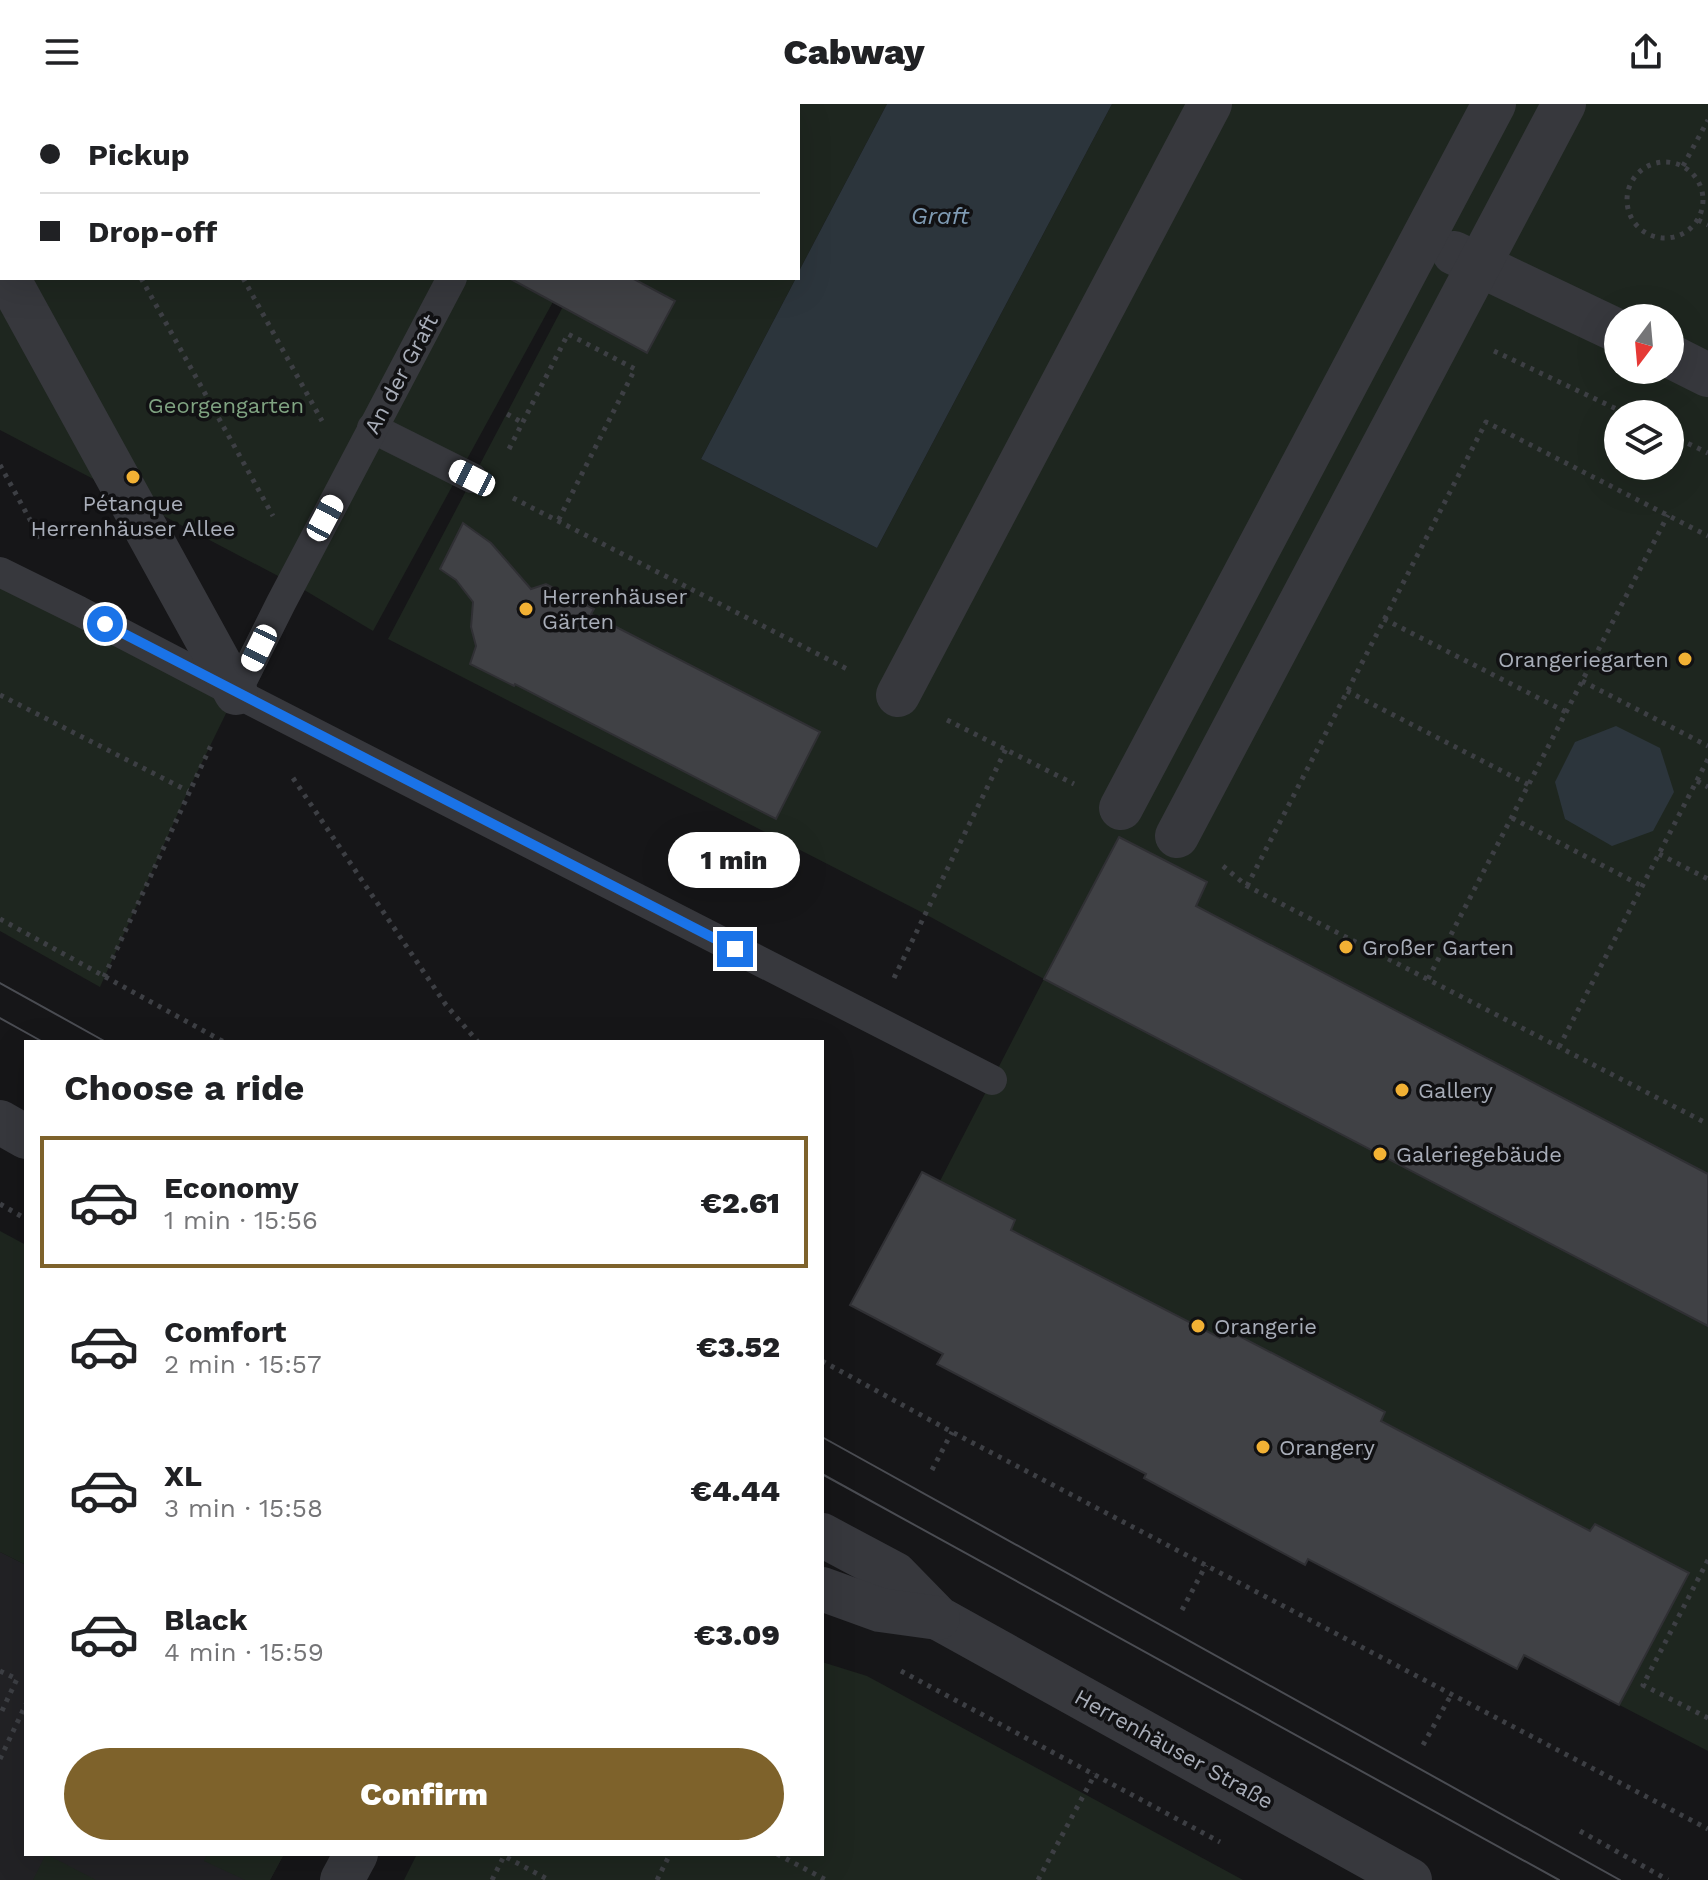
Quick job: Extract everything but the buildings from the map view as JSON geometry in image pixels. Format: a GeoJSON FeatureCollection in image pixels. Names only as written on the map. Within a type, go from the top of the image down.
{"type":"FeatureCollection","features":[{"type":"Feature","properties":{"kind":"street"},"geometry":{"type":"LineString","coordinates":[[898,695],[1210,104]]}},
{"type":"Feature","properties":{"kind":"street"},"geometry":{"type":"LineString","coordinates":[[1121,808],[1494,104]]}},
{"type":"Feature","properties":{"kind":"street"},"geometry":{"type":"LineString","coordinates":[[1177,836],[1564,104]]}},
{"type":"Feature","properties":{"kind":"street"},"geometry":{"type":"LineString","coordinates":[[1423,238],[1604,324]]}},
{"type":"Feature","properties":{"kind":"street"},"geometry":{"type":"LineString","coordinates":[[9,280],[236,693]]}},
{"type":"Feature","properties":{"kind":"street"},"geometry":{"type":"LineString","coordinates":[[1684,363],[1708,375]]}},
{"type":"Feature","properties":{"kind":"street"},"geometry":{"type":"LineString","coordinates":[[0,1122],[24,1136]]}},
{"type":"Feature","properties":{"kind":"street","name":"Herrenhäuser Straße"},"geometry":{"type":"LineString","coordinates":[[824,1536],[895,1574],[938,1618],[1410,1880]]}},
{"type":"Feature","properties":{"kind":"street","name":"Herrenhäuser Straße"},"geometry":{"type":"LineString","coordinates":[[824,1590],[880,1610],[938,1618]]}},
{"type":"Feature","properties":{"kind":"street"},"geometry":{"type":"LineString","coordinates":[[342,1880],[355,1856]]}},
{"type":"Feature","properties":{"kind":"lane","name":"An der Graft"},"geometry":{"type":"LineString","coordinates":[[236,693],[451,280]]}},
{"type":"Feature","properties":{"kind":"lane"},"geometry":{"type":"LineString","coordinates":[[372,428],[481,482]]}},
{"type":"Feature","properties":{"kind":"lane"},"geometry":{"type":"LineString","coordinates":[[0,572],[992,1080]]}},
{"type":"Feature","properties":{"kind":"path"},"geometry":{"type":"LineString","coordinates":[[1683,166],[1708,120]]}},
{"type":"Feature","properties":{"kind":"path"},"geometry":{"type":"LineString","coordinates":[[1662,162],[1683,166],[1695,176],[1702,188],[1704,201],[1698,220],[1683,234],[1668,238],[1640,229],[1627,203],[1629,189],[1636,176],[1645,168],[1662,162]]}},
{"type":"Feature","properties":{"kind":"path"},"geometry":{"type":"LineString","coordinates":[[1698,220],[1708,225]]}},
{"type":"Feature","properties":{"kind":"path"},"geometry":{"type":"LineString","coordinates":[[142,280],[301,565]]}},
{"type":"Feature","properties":{"kind":"path"},"geometry":{"type":"LineString","coordinates":[[244,280],[350,471]]}},
{"type":"Feature","properties":{"kind":"path"},"geometry":{"type":"LineString","coordinates":[[1445,328],[1604,403]]}},
{"type":"Feature","properties":{"kind":"path"},"geometry":{"type":"LineString","coordinates":[[558,521],[635,369],[568,334],[523,423],[481,482],[1121,808]]}},
{"type":"Feature","properties":{"kind":"path"},"geometry":{"type":"LineString","coordinates":[[507,414],[523,423]]}},
{"type":"Feature","properties":{"kind":"path"},"geometry":{"type":"LineString","coordinates":[[1708,536],[1486,422],[1247,886],[1708,1124]]}},
{"type":"Feature","properties":{"kind":"path"},"geometry":{"type":"LineString","coordinates":[[1684,442],[1708,453]]}},
{"type":"Feature","properties":{"kind":"path"},"geometry":{"type":"LineString","coordinates":[[1428,979],[1668,515]]}},
{"type":"Feature","properties":{"kind":"path"},"geometry":{"type":"LineString","coordinates":[[1384,619],[1566,712]]}},
{"type":"Feature","properties":{"kind":"path"},"geometry":{"type":"LineString","coordinates":[[1582,681],[1708,746]]}},
{"type":"Feature","properties":{"kind":"path"},"geometry":{"type":"LineString","coordinates":[[1347,691],[1529,785]]}},
{"type":"Feature","properties":{"kind":"path"},"geometry":{"type":"LineString","coordinates":[[104,977],[236,693]]}},
{"type":"Feature","properties":{"kind":"path"},"geometry":{"type":"LineString","coordinates":[[0,695],[188,791]]}},
{"type":"Feature","properties":{"kind":"path"},"geometry":{"type":"LineString","coordinates":[[873,1020],[1006,749]]}},
{"type":"Feature","properties":{"kind":"path"},"geometry":{"type":"LineString","coordinates":[[1559,1047],[1708,759]]}},
{"type":"Feature","properties":{"kind":"path"},"geometry":{"type":"LineString","coordinates":[[289,771],[446,1005],[476,1040]]}},
{"type":"Feature","properties":{"kind":"path"},"geometry":{"type":"LineString","coordinates":[[1697,781],[1708,787]]}},
{"type":"Feature","properties":{"kind":"path"},"geometry":{"type":"LineString","coordinates":[[1512,818],[1642,886]]}},
{"type":"Feature","properties":{"kind":"path"},"geometry":{"type":"LineString","coordinates":[[1659,854],[1708,879]]}},
{"type":"Feature","properties":{"kind":"path"},"geometry":{"type":"LineString","coordinates":[[0,919],[220,1040]]}},
{"type":"Feature","properties":{"kind":"path"},"geometry":{"type":"LineString","coordinates":[[0,1204],[24,1218]]}},
{"type":"Feature","properties":{"kind":"path"},"geometry":{"type":"LineString","coordinates":[[824,1362],[1708,1829]]}},
{"type":"Feature","properties":{"kind":"path"},"geometry":{"type":"LineString","coordinates":[[932,1470],[952,1432]]}},
{"type":"Feature","properties":{"kind":"path"},"geometry":{"type":"LineString","coordinates":[[1708,1560],[1643,1685],[1708,1718]]}},
{"type":"Feature","properties":{"kind":"path"},"geometry":{"type":"LineString","coordinates":[[1182,1610],[1206,1565]]}},
{"type":"Feature","properties":{"kind":"path"},"geometry":{"type":"LineString","coordinates":[[893,1667],[1220,1842]]}},
{"type":"Feature","properties":{"kind":"path"},"geometry":{"type":"LineString","coordinates":[[0,1671],[17,1679],[0,1715]]}},
{"type":"Feature","properties":{"kind":"path"},"geometry":{"type":"LineString","coordinates":[[1423,1745],[1451,1695]]}},
{"type":"Feature","properties":{"kind":"path"},"geometry":{"type":"LineString","coordinates":[[0,1759],[24,1708]]}},
{"type":"Feature","properties":{"kind":"path"},"geometry":{"type":"LineString","coordinates":[[1038,1880],[1095,1774]]}},
{"type":"Feature","properties":{"kind":"path"},"geometry":{"type":"LineString","coordinates":[[1580,1831],[1668,1880]]}},
{"type":"Feature","properties":{"kind":"path"},"geometry":{"type":"LineString","coordinates":[[492,1880],[504,1856],[549,1880]]}},
{"type":"Feature","properties":{"kind":"path"},"geometry":{"type":"LineString","coordinates":[[657,1880],[669,1856]]}},
{"type":"Feature","properties":{"kind":"path"},"geometry":{"type":"LineString","coordinates":[[781,1856],[826,1880]]}},
{"type":"Feature","properties":{"kind":"shaded area"},"geometry":{"type":"Polygon","coordinates":[[[0,1552],[24,1564],[24,1856],[283,1856],[270,1880],[0,1880],[0,1552]]]}},
{"type":"Feature","properties":{"kind":"green space"},"geometry":{"type":"Polygon","coordinates":[[[800,104],[887,104],[800,269],[800,104]]]}},
{"type":"Feature","properties":{"kind":"green space","name":"Großer Garten"},"geometry":{"type":"Polygon","coordinates":[[[1112,104],[1708,104],[1708,1751],[1525,1656],[1517,1669],[1308,1559],[1305,1565],[1144,1478],[1146,1474],[937,1364],[943,1354],[850,1305],[922,1172],[940,1181],[1044,979],[925,914],[388,639],[577,280],[795,280],[701,459],[877,548],[1112,104]]]}},
{"type":"Feature","properties":{"kind":"green space","name":"Georgengarten"},"geometry":{"type":"Polygon","coordinates":[[[0,280],[436,280],[280,577],[0,430],[0,280]]]}},
{"type":"Feature","properties":{"kind":"green space"},"geometry":{"type":"Polygon","coordinates":[[[464,280],[565,280],[373,631],[301,588],[464,280]]]}},
{"type":"Feature","properties":{"kind":"green space"},"geometry":{"type":"Polygon","coordinates":[[[0,572],[236,693],[188,791],[100,987],[0,931],[0,572]]]}},
{"type":"Feature","properties":{"kind":"green space"},"geometry":{"type":"Polygon","coordinates":[[[0,1231],[24,1244],[24,1564],[0,1552],[0,1231]]]}},
{"type":"Feature","properties":{"kind":"green space"},"geometry":{"type":"Polygon","coordinates":[[[824,1663],[867,1676],[1243,1880],[404,1880],[416,1856],[824,1856],[824,1663]]]}},
{"type":"Feature","properties":{"kind":"green space"},"geometry":{"type":"Polygon","coordinates":[[[45,1856],[50,1856],[96,1880],[33,1880],[45,1856]]]}},
{"type":"Feature","properties":{"kind":"green space"},"geometry":{"type":"Polygon","coordinates":[[[206,1856],[283,1856],[270,1880],[245,1880],[204,1861],[206,1856]]]}},
{"type":"Feature","properties":{"kind":"water","name":"Graft"},"geometry":{"type":"Polygon","coordinates":[[[887,104],[1112,104],[877,548],[701,459],[795,280],[800,280],[800,269],[887,104]]]}},
{"type":"Feature","properties":{"kind":"water"},"geometry":{"type":"Polygon","coordinates":[[[1616,726],[1660,748],[1674,792],[1653,831],[1612,846],[1565,819],[1555,782],[1575,742],[1616,726]]]}},
{"type":"Feature","properties":{"kind":"tram line"},"geometry":{"type":"LineString","coordinates":[[0,983],[102,1040]]}},
{"type":"Feature","properties":{"kind":"tram line"},"geometry":{"type":"LineString","coordinates":[[0,1018],[39,1040]]}},
{"type":"Feature","properties":{"kind":"tram line"},"geometry":{"type":"LineString","coordinates":[[824,1438],[1620,1880]]}},
{"type":"Feature","properties":{"kind":"tram line"},"geometry":{"type":"LineString","coordinates":[[824,1475],[1559,1880]]}},
{"type":"Feature","properties":{"kind":"place","name":"Pétanque Herrenhäuser Allee"},"geometry":{"type":"Point","coordinates":[133,477]}},
{"type":"Feature","properties":{"kind":"place","name":"Herrenhäuser Gärten"},"geometry":{"type":"Point","coordinates":[526,609]}},
{"type":"Feature","properties":{"kind":"place","name":"Orangeriegarten"},"geometry":{"type":"Point","coordinates":[1685,659]}},
{"type":"Feature","properties":{"kind":"place","name":"Großer Garten"},"geometry":{"type":"Point","coordinates":[1346,947]}},
{"type":"Feature","properties":{"kind":"place","name":"Gallery"},"geometry":{"type":"Point","coordinates":[1402,1090]}},
{"type":"Feature","properties":{"kind":"place","name":"Galeriegebäude"},"geometry":{"type":"Point","coordinates":[1380,1154]}},
{"type":"Feature","properties":{"kind":"place","name":"Orangerie"},"geometry":{"type":"Point","coordinates":[1198,1326]}},
{"type":"Feature","properties":{"kind":"place","name":"Orangery"},"geometry":{"type":"Point","coordinates":[1263,1447]}},
{"type":"Feature","properties":{"kind":"route"},"geometry":{"type":"LineString","coordinates":[[105,624],[735,949]]}}]}
